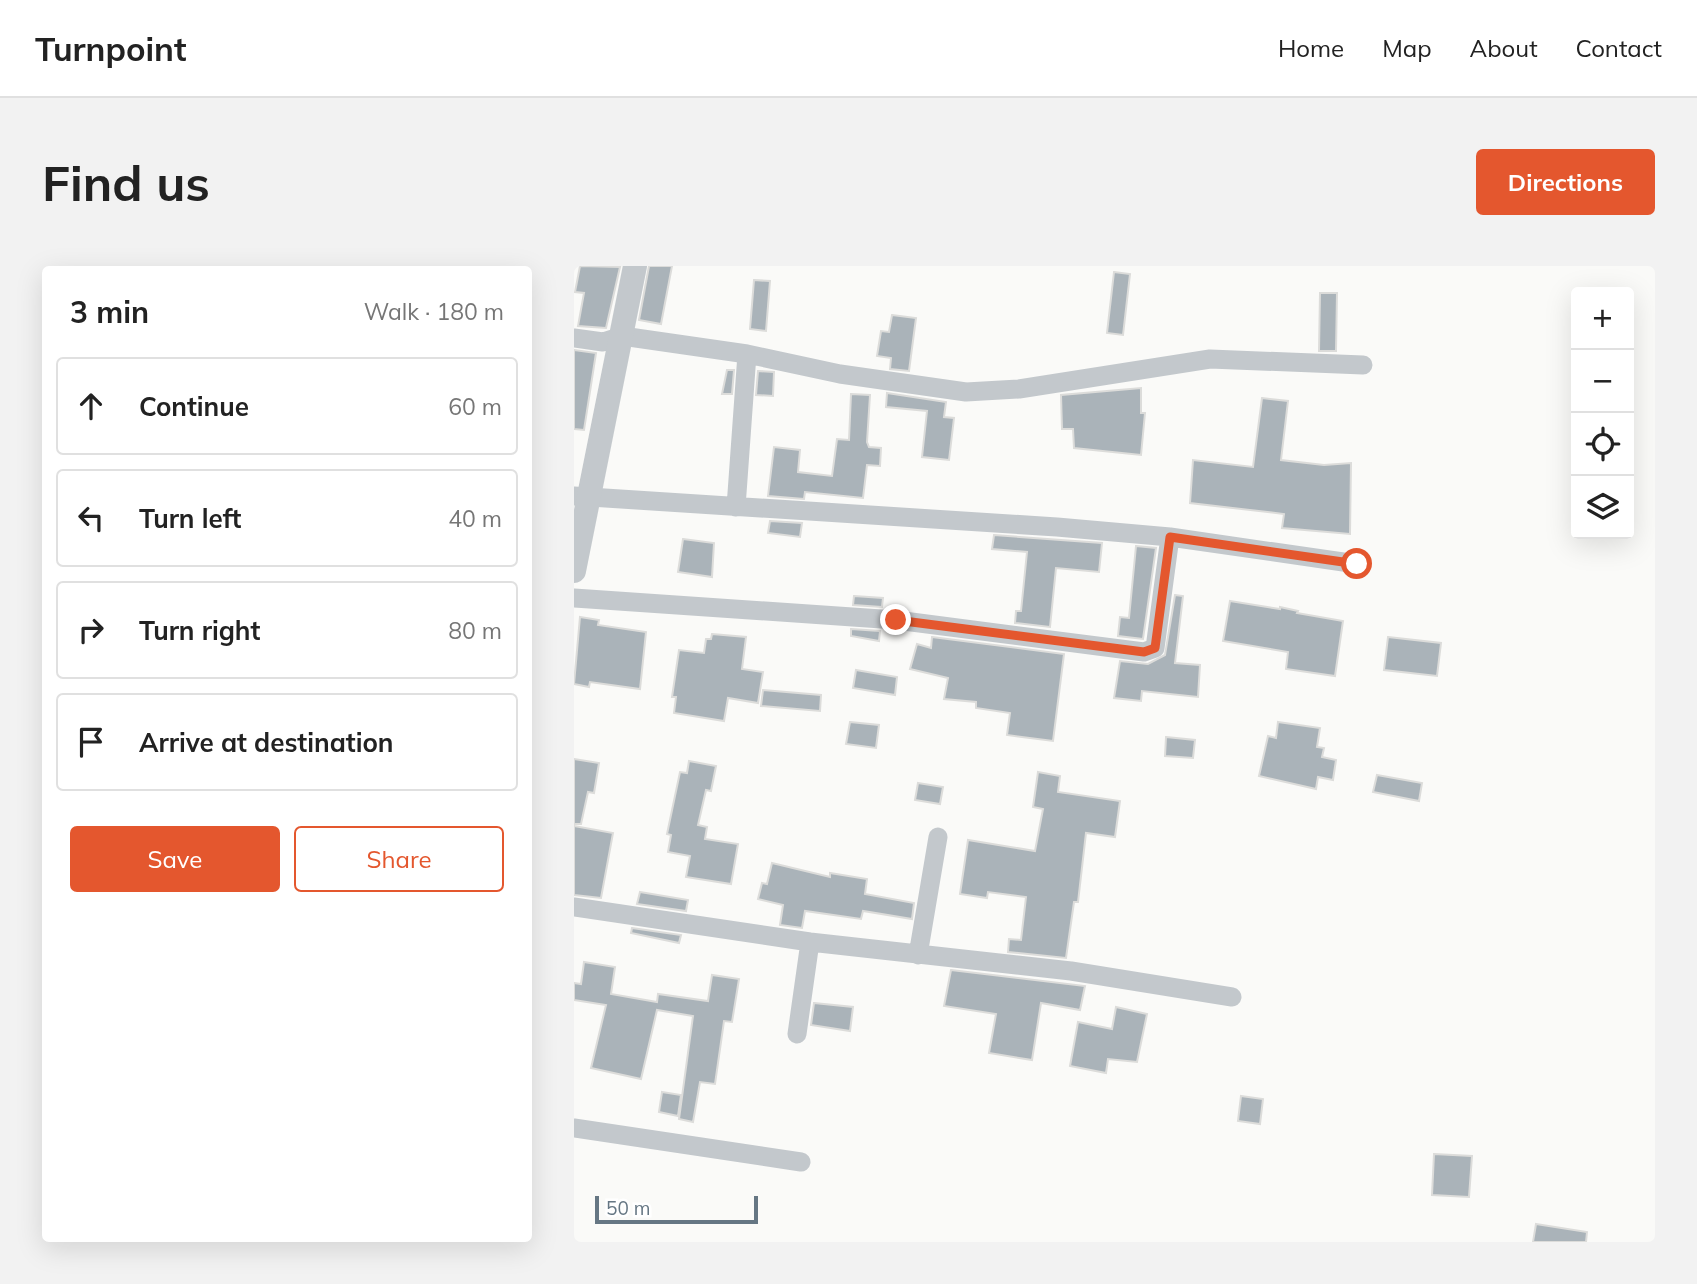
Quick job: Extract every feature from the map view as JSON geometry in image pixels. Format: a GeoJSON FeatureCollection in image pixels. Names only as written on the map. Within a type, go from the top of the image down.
{"type":"FeatureCollection","features":[{"type":"Feature","properties":{"kind":"street"},"geometry":{"type":"LineString","coordinates":[[574,571],[581,497],[622,337],[635,266]]}},
{"type":"Feature","properties":{"kind":"street"},"geometry":{"type":"LineString","coordinates":[[574,338],[603,342],[622,337],[747,354],[840,374],[966,392],[1019,389],[1210,359],[1363,365]]}},
{"type":"Feature","properties":{"kind":"street"},"geometry":{"type":"LineString","coordinates":[[736,507],[747,354]]}},
{"type":"Feature","properties":{"kind":"street"},"geometry":{"type":"LineString","coordinates":[[581,497],[1170,537],[1357,564]]}},
{"type":"Feature","properties":{"kind":"street"},"geometry":{"type":"LineString","coordinates":[[574,598],[896,620],[1144,652],[1155,648],[1170,537]]}},
{"type":"Feature","properties":{"kind":"street"},"geometry":{"type":"LineString","coordinates":[[918,954],[938,837]]}},
{"type":"Feature","properties":{"kind":"street"},"geometry":{"type":"LineString","coordinates":[[574,907],[810,942],[1071,971],[1232,997]]}},
{"type":"Feature","properties":{"kind":"street"},"geometry":{"type":"LineString","coordinates":[[797,1034],[810,942]]}},
{"type":"Feature","properties":{"kind":"street"},"geometry":{"type":"LineString","coordinates":[[574,1128],[801,1162]]}},
{"type":"Feature","properties":{"kind":"building"},"geometry":{"type":"Polygon","coordinates":[[[580,266],[620,267],[606,328],[578,326],[584,293],[575,292],[580,266]]]}},
{"type":"Feature","properties":{"kind":"building"},"geometry":{"type":"Polygon","coordinates":[[[649,266],[672,266],[661,324],[639,320],[649,266]]]}},
{"type":"Feature","properties":{"kind":"building"},"geometry":{"type":"Polygon","coordinates":[[[1114,272],[1130,274],[1123,335],[1107,333],[1114,272]]]}},
{"type":"Feature","properties":{"kind":"building"},"geometry":{"type":"Polygon","coordinates":[[[754,280],[770,281],[766,331],[750,329],[754,280]]]}},
{"type":"Feature","properties":{"kind":"building"},"geometry":{"type":"Polygon","coordinates":[[[1320,293],[1337,293],[1336,351],[1319,351],[1320,293]]]}},
{"type":"Feature","properties":{"kind":"building"},"geometry":{"type":"Polygon","coordinates":[[[892,315],[916,318],[909,371],[890,369],[891,358],[877,356],[881,331],[889,332],[892,315]]]}},
{"type":"Feature","properties":{"kind":"building"},"geometry":{"type":"Polygon","coordinates":[[[574,350],[596,353],[584,430],[574,429],[574,350]]]}},
{"type":"Feature","properties":{"kind":"building"},"geometry":{"type":"Polygon","coordinates":[[[727,370],[734,370],[732,394],[722,394],[727,370]]]}},
{"type":"Feature","properties":{"kind":"building"},"geometry":{"type":"Polygon","coordinates":[[[758,371],[774,372],[773,396],[756,395],[758,371]]]}},
{"type":"Feature","properties":{"kind":"building"},"geometry":{"type":"Polygon","coordinates":[[[1141,388],[1141,413],[1145,413],[1141,455],[1074,448],[1073,429],[1062,429],[1061,395],[1141,388]]]}},
{"type":"Feature","properties":{"kind":"building"},"geometry":{"type":"Polygon","coordinates":[[[887,393],[946,402],[944,417],[954,418],[949,460],[922,457],[927,411],[886,407],[887,393]]]}},
{"type":"Feature","properties":{"kind":"building"},"geometry":{"type":"Polygon","coordinates":[[[851,394],[870,395],[867,442],[869,447],[881,448],[880,466],[867,465],[863,498],[805,492],[804,499],[768,496],[774,447],[800,450],[798,472],[832,476],[837,439],[849,440],[851,394]]]}},
{"type":"Feature","properties":{"kind":"building"},"geometry":{"type":"Polygon","coordinates":[[[1262,398],[1288,401],[1281,460],[1324,465],[1351,463],[1350,534],[1282,528],[1284,514],[1190,503],[1193,460],[1253,467],[1262,398]]]}},
{"type":"Feature","properties":{"kind":"building"},"geometry":{"type":"Polygon","coordinates":[[[770,521],[802,523],[800,537],[768,533],[770,521]]]}},
{"type":"Feature","properties":{"kind":"building"},"geometry":{"type":"Polygon","coordinates":[[[994,535],[1102,543],[1099,572],[1056,568],[1050,627],[1015,623],[1016,611],[1021,611],[1027,552],[992,549],[994,535]]]}},
{"type":"Feature","properties":{"kind":"building"},"geometry":{"type":"Polygon","coordinates":[[[683,539],[714,543],[712,577],[678,572],[683,539]]]}},
{"type":"Feature","properties":{"kind":"building"},"geometry":{"type":"Polygon","coordinates":[[[1136,546],[1156,548],[1143,639],[1118,636],[1120,617],[1129,618],[1136,546]]]}},
{"type":"Feature","properties":{"kind":"building"},"geometry":{"type":"Polygon","coordinates":[[[1175,595],[1183,596],[1175,663],[1200,665],[1198,697],[1142,691],[1141,701],[1114,698],[1120,661],[1148,664],[1165,655],[1175,595]]]}},
{"type":"Feature","properties":{"kind":"building"},"geometry":{"type":"Polygon","coordinates":[[[854,596],[883,598],[882,607],[853,605],[854,596]]]}},
{"type":"Feature","properties":{"kind":"building"},"geometry":{"type":"Polygon","coordinates":[[[1230,601],[1280,607],[1298,611],[1297,613],[1343,621],[1335,676],[1286,669],[1288,652],[1223,641],[1230,601]]]}},
{"type":"Feature","properties":{"kind":"building"},"geometry":{"type":"Polygon","coordinates":[[[580,617],[599,620],[598,625],[646,632],[640,689],[590,682],[589,687],[574,684],[580,617]]]}},
{"type":"Feature","properties":{"kind":"building"},"geometry":{"type":"Polygon","coordinates":[[[851,629],[880,631],[879,641],[851,636],[851,629]]]}},
{"type":"Feature","properties":{"kind":"building"},"geometry":{"type":"Polygon","coordinates":[[[712,634],[746,637],[742,669],[763,672],[758,703],[728,698],[724,721],[674,713],[676,697],[672,697],[679,650],[704,653],[706,639],[711,639],[712,634]]]}},
{"type":"Feature","properties":{"kind":"building"},"geometry":{"type":"Polygon","coordinates":[[[932,637],[1064,654],[1053,741],[1007,735],[1010,713],[976,708],[976,702],[944,699],[948,678],[910,669],[917,644],[931,648],[932,637]]]}},
{"type":"Feature","properties":{"kind":"building"},"geometry":{"type":"Polygon","coordinates":[[[1388,637],[1441,643],[1437,676],[1384,670],[1388,637]]]}},
{"type":"Feature","properties":{"kind":"building"},"geometry":{"type":"Polygon","coordinates":[[[856,670],[897,677],[895,695],[853,688],[856,670]]]}},
{"type":"Feature","properties":{"kind":"building"},"geometry":{"type":"Polygon","coordinates":[[[763,690],[821,695],[820,711],[761,706],[763,690]]]}},
{"type":"Feature","properties":{"kind":"building"},"geometry":{"type":"Polygon","coordinates":[[[850,722],[879,725],[876,748],[846,744],[850,722]]]}},
{"type":"Feature","properties":{"kind":"building"},"geometry":{"type":"Polygon","coordinates":[[[1278,722],[1320,728],[1317,747],[1324,748],[1322,757],[1336,760],[1333,780],[1318,777],[1316,789],[1259,776],[1268,736],[1276,738],[1278,722]]]}},
{"type":"Feature","properties":{"kind":"building"},"geometry":{"type":"Polygon","coordinates":[[[1166,737],[1195,740],[1193,758],[1165,756],[1166,737]]]}},
{"type":"Feature","properties":{"kind":"building"},"geometry":{"type":"Polygon","coordinates":[[[574,759],[599,763],[594,793],[588,792],[581,824],[574,824],[574,759]]]}},
{"type":"Feature","properties":{"kind":"building"},"geometry":{"type":"Polygon","coordinates":[[[689,761],[716,766],[711,791],[706,790],[698,825],[707,827],[705,839],[738,844],[731,884],[686,877],[690,856],[668,852],[671,835],[667,834],[680,772],[687,773],[689,761]]]}},
{"type":"Feature","properties":{"kind":"building"},"geometry":{"type":"Polygon","coordinates":[[[1038,772],[1060,776],[1058,792],[1120,801],[1115,837],[1086,833],[1078,902],[1074,902],[1066,958],[1008,952],[1009,939],[1021,940],[1026,897],[988,892],[987,898],[960,894],[968,840],[1035,851],[1043,809],[1033,807],[1038,772]]]}},
{"type":"Feature","properties":{"kind":"building"},"geometry":{"type":"Polygon","coordinates":[[[1377,775],[1422,783],[1419,801],[1373,792],[1377,775]]]}},
{"type":"Feature","properties":{"kind":"building"},"geometry":{"type":"Polygon","coordinates":[[[918,783],[943,787],[940,804],[915,800],[918,783]]]}},
{"type":"Feature","properties":{"kind":"building"},"geometry":{"type":"Polygon","coordinates":[[[574,826],[613,833],[601,898],[574,895],[574,826]]]}},
{"type":"Feature","properties":{"kind":"building"},"geometry":{"type":"Polygon","coordinates":[[[772,863],[830,877],[830,873],[867,879],[865,894],[914,903],[912,919],[863,911],[861,919],[805,911],[802,928],[780,925],[783,905],[758,899],[762,883],[767,884],[772,863]]]}},
{"type":"Feature","properties":{"kind":"building"},"geometry":{"type":"Polygon","coordinates":[[[640,892],[688,900],[686,911],[637,904],[640,892]]]}},
{"type":"Feature","properties":{"kind":"building"},"geometry":{"type":"Polygon","coordinates":[[[632,928],[681,935],[679,943],[631,933],[632,928]]]}},
{"type":"Feature","properties":{"kind":"building"},"geometry":{"type":"Polygon","coordinates":[[[584,962],[615,967],[611,994],[657,1002],[658,994],[708,1001],[712,975],[739,979],[732,1022],[724,1021],[715,1084],[700,1082],[693,1122],[679,1119],[693,1016],[657,1010],[641,1079],[591,1068],[606,1005],[574,1000],[574,983],[581,984],[584,962]]]}},
{"type":"Feature","properties":{"kind":"building"},"geometry":{"type":"Polygon","coordinates":[[[951,970],[1085,986],[1080,1010],[1041,1003],[1032,1060],[989,1053],[996,1014],[944,1006],[951,970]]]}},
{"type":"Feature","properties":{"kind":"building"},"geometry":{"type":"Polygon","coordinates":[[[814,1003],[853,1007],[850,1031],[811,1025],[814,1003]]]}},
{"type":"Feature","properties":{"kind":"building"},"geometry":{"type":"Polygon","coordinates":[[[1116,1007],[1147,1014],[1137,1062],[1108,1059],[1106,1073],[1070,1066],[1078,1022],[1112,1029],[1116,1007]]]}},
{"type":"Feature","properties":{"kind":"building"},"geometry":{"type":"Polygon","coordinates":[[[662,1092],[681,1095],[678,1116],[659,1112],[662,1092]]]}},
{"type":"Feature","properties":{"kind":"building"},"geometry":{"type":"Polygon","coordinates":[[[1241,1096],[1263,1099],[1260,1124],[1238,1121],[1241,1096]]]}},
{"type":"Feature","properties":{"kind":"building"},"geometry":{"type":"Polygon","coordinates":[[[1434,1154],[1472,1156],[1469,1197],[1432,1195],[1434,1154]]]}},
{"type":"Feature","properties":{"kind":"building"},"geometry":{"type":"Polygon","coordinates":[[[1536,1224],[1587,1232],[1586,1242],[1533,1242],[1536,1224]]]}},
{"type":"Feature","properties":{"kind":"route"},"geometry":{"type":"LineString","coordinates":[[896,620],[1144,652],[1155,648],[1170,537],[1357,564]]}}]}
